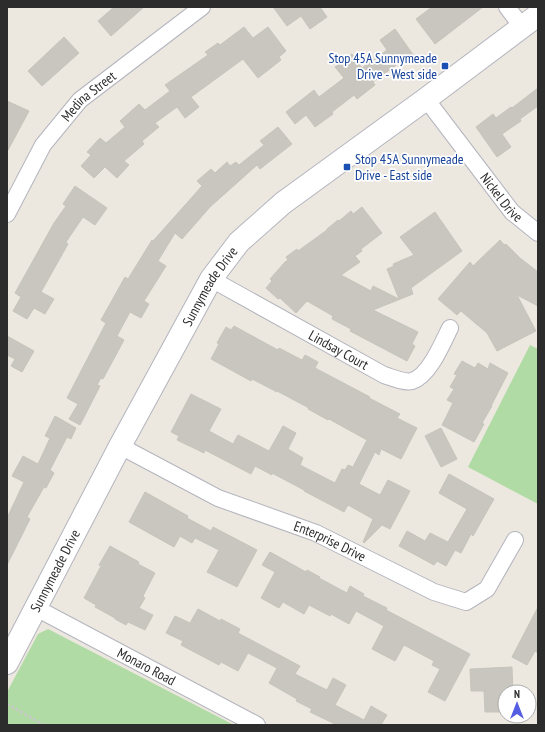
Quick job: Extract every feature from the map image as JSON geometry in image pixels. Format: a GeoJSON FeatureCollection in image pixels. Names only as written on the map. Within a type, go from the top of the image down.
{"type":"FeatureCollection","features":[{"type":"Feature","properties":{"kind":"street"},"geometry":{"type":"LineString","coordinates":[[507,7],[530,21]]}},
{"type":"Feature","properties":{"kind":"street","name":"Medina Street"},"geometry":{"type":"LineString","coordinates":[[7,214],[43,145],[80,100],[192,10]]}},
{"type":"Feature","properties":{"kind":"street","name":"Sunnymeade Drive"},"geometry":{"type":"LineString","coordinates":[[7,663],[120,446],[210,279],[240,242],[283,204],[530,21]]}},
{"type":"Feature","properties":{"kind":"street","name":"Nickel Drive"},"geometry":{"type":"LineString","coordinates":[[426,99],[512,212],[538,232]]}},
{"type":"Feature","properties":{"kind":"street","name":"Lindsay Court"},"geometry":{"type":"LineString","coordinates":[[210,279],[384,374],[398,380],[411,381],[422,376],[430,366],[450,328]]}},
{"type":"Feature","properties":{"kind":"street","name":"Enterprise Drive"},"geometry":{"type":"LineString","coordinates":[[120,446],[218,498],[316,533],[434,592],[466,602],[487,589],[515,540]]}},
{"type":"Feature","properties":{"kind":"street","name":"Monaro Road"},"geometry":{"type":"LineString","coordinates":[[36,608],[256,725]]}},
{"type":"Feature","properties":{"kind":"path"},"geometry":{"type":"LineString","coordinates":[[7,704],[44,725]]}},
{"type":"Feature","properties":{"kind":"green space"},"geometry":{"type":"Polygon","coordinates":[[[530,345],[538,349],[538,504],[468,467],[530,345]]]}},
{"type":"Feature","properties":{"kind":"green space"},"geometry":{"type":"Polygon","coordinates":[[[48,629],[234,725],[7,725],[7,692],[38,634],[48,629]]]}},
{"type":"Feature","properties":{"kind":"building"},"geometry":{"type":"Polygon","coordinates":[[[114,7],[144,7],[111,36],[98,21],[114,7]]]}},
{"type":"Feature","properties":{"kind":"building"},"geometry":{"type":"Polygon","coordinates":[[[273,7],[320,7],[327,17],[310,29],[301,16],[287,26],[273,7]]]}},
{"type":"Feature","properties":{"kind":"building"},"geometry":{"type":"Polygon","coordinates":[[[432,7],[483,7],[435,44],[416,19],[432,7]]]}},
{"type":"Feature","properties":{"kind":"building"},"geometry":{"type":"Polygon","coordinates":[[[244,27],[253,38],[268,27],[286,51],[279,57],[281,60],[258,78],[243,59],[191,97],[199,107],[185,118],[177,107],[155,123],[159,127],[142,141],[144,144],[124,161],[129,165],[117,178],[105,167],[94,178],[81,166],[91,155],[87,152],[100,138],[106,143],[125,127],[120,121],[139,104],[145,110],[170,91],[165,85],[208,55],[205,52],[218,43],[220,45],[244,27]]]}},
{"type":"Feature","properties":{"kind":"building"},"geometry":{"type":"Polygon","coordinates":[[[395,29],[414,56],[401,65],[399,63],[373,82],[375,85],[357,99],[354,95],[332,112],[333,114],[315,127],[306,115],[295,124],[286,112],[314,90],[319,97],[344,78],[335,67],[352,54],[362,68],[387,50],[380,40],[395,29]]]}},
{"type":"Feature","properties":{"kind":"building"},"geometry":{"type":"Polygon","coordinates":[[[64,37],[79,53],[42,86],[28,71],[64,37]]]}},
{"type":"Feature","properties":{"kind":"building"},"geometry":{"type":"Polygon","coordinates":[[[538,88],[538,106],[520,119],[521,121],[502,134],[511,147],[497,157],[476,127],[493,114],[496,118],[511,107],[512,108],[538,88]]]}},
{"type":"Feature","properties":{"kind":"building"},"geometry":{"type":"Polygon","coordinates":[[[7,101],[29,111],[7,152],[7,101]]]}},
{"type":"Feature","properties":{"kind":"building"},"geometry":{"type":"Polygon","coordinates":[[[278,127],[292,144],[260,169],[257,165],[210,207],[182,239],[175,233],[158,261],[166,266],[144,301],[149,304],[141,318],[130,312],[117,336],[124,340],[103,379],[101,378],[97,385],[100,386],[80,425],[69,419],[78,404],[67,398],[106,323],[101,320],[125,277],[128,279],[152,240],[153,241],[202,186],[197,181],[211,169],[215,173],[227,162],[230,166],[236,162],[239,165],[264,145],[260,141],[278,127]]]}},
{"type":"Feature","properties":{"kind":"building"},"geometry":{"type":"Polygon","coordinates":[[[75,186],[107,208],[95,225],[83,217],[66,242],[68,244],[41,292],[54,299],[45,314],[34,308],[27,319],[13,311],[21,297],[15,293],[54,223],[66,206],[63,204],[75,186]]]}},
{"type":"Feature","properties":{"kind":"building"},"geometry":{"type":"Polygon","coordinates":[[[362,207],[382,233],[361,249],[362,251],[355,256],[360,262],[341,275],[371,291],[373,286],[399,299],[387,269],[394,266],[393,264],[414,255],[400,237],[435,212],[462,251],[411,288],[413,294],[373,310],[418,332],[412,344],[415,346],[407,361],[350,331],[351,329],[332,319],[333,316],[307,301],[296,313],[280,298],[278,299],[266,288],[272,281],[270,279],[288,260],[286,257],[297,249],[298,251],[351,211],[353,214],[362,207]]]}},
{"type":"Feature","properties":{"kind":"building"},"geometry":{"type":"Polygon","coordinates":[[[500,240],[504,245],[506,244],[520,258],[538,272],[538,306],[517,295],[536,331],[497,351],[487,333],[461,311],[457,315],[438,299],[470,262],[473,266],[500,240]]]}},
{"type":"Feature","properties":{"kind":"building"},"geometry":{"type":"Polygon","coordinates":[[[234,326],[278,350],[279,348],[302,360],[305,355],[318,362],[315,368],[400,414],[397,418],[417,428],[401,459],[381,449],[379,455],[375,452],[359,484],[380,495],[388,480],[410,491],[390,529],[382,525],[364,543],[363,542],[373,519],[348,505],[344,512],[272,473],[272,475],[255,466],[251,474],[205,450],[204,453],[177,440],[179,436],[171,432],[191,394],[221,409],[209,431],[233,444],[238,435],[269,451],[283,426],[296,433],[288,449],[303,458],[300,465],[335,483],[342,469],[345,470],[348,465],[353,467],[367,440],[277,391],[252,379],[251,381],[211,359],[219,344],[217,343],[226,327],[231,330],[234,326]]]}},
{"type":"Feature","properties":{"kind":"building"},"geometry":{"type":"Polygon","coordinates":[[[7,336],[34,351],[22,372],[11,366],[15,359],[7,355],[7,336]]]}},
{"type":"Feature","properties":{"kind":"building"},"geometry":{"type":"Polygon","coordinates":[[[462,361],[475,368],[478,363],[488,369],[490,363],[508,373],[482,423],[484,424],[474,442],[442,425],[453,403],[447,400],[454,389],[450,387],[457,375],[454,374],[462,361]]]}},
{"type":"Feature","properties":{"kind":"building"},"geometry":{"type":"Polygon","coordinates":[[[55,416],[76,428],[71,439],[67,437],[50,470],[54,473],[46,488],[44,487],[27,517],[30,519],[7,565],[7,518],[24,482],[12,476],[23,456],[38,464],[50,438],[45,436],[55,416]]]}},
{"type":"Feature","properties":{"kind":"building"},"geometry":{"type":"Polygon","coordinates":[[[441,428],[457,459],[441,467],[425,436],[441,428]]]}},
{"type":"Feature","properties":{"kind":"building"},"geometry":{"type":"Polygon","coordinates":[[[449,474],[494,499],[473,536],[471,534],[461,553],[455,550],[446,566],[437,561],[434,565],[399,546],[407,531],[425,541],[430,533],[448,542],[467,509],[439,493],[449,474]]]}},
{"type":"Feature","properties":{"kind":"building"},"geometry":{"type":"Polygon","coordinates":[[[145,492],[188,516],[187,518],[211,531],[213,527],[257,550],[237,587],[207,572],[219,550],[195,538],[192,543],[180,536],[174,547],[129,522],[145,492]]]}},
{"type":"Feature","properties":{"kind":"building"},"geometry":{"type":"Polygon","coordinates":[[[110,546],[139,562],[138,564],[155,573],[143,596],[145,598],[139,608],[153,615],[145,630],[128,622],[126,625],[95,607],[96,605],[84,598],[101,566],[99,565],[110,546]]]}},
{"type":"Feature","properties":{"kind":"building"},"geometry":{"type":"Polygon","coordinates":[[[270,552],[306,572],[307,570],[347,593],[350,586],[364,594],[363,596],[387,608],[386,610],[470,654],[445,701],[428,692],[440,669],[432,665],[434,661],[404,645],[395,661],[372,649],[384,626],[356,611],[349,624],[331,614],[330,616],[309,605],[304,614],[283,602],[279,608],[261,598],[275,572],[262,565],[270,552]]]}},
{"type":"Feature","properties":{"kind":"building"},"geometry":{"type":"Polygon","coordinates":[[[538,607],[538,653],[535,651],[527,665],[512,657],[538,607]]]}},
{"type":"Feature","properties":{"kind":"building"},"geometry":{"type":"Polygon","coordinates":[[[198,609],[220,621],[221,619],[240,629],[238,633],[300,666],[295,674],[327,690],[333,678],[346,685],[335,705],[364,720],[371,706],[387,715],[381,725],[337,725],[310,712],[312,709],[296,701],[297,699],[269,683],[277,668],[248,653],[238,671],[221,662],[219,665],[181,645],[183,641],[166,633],[175,616],[190,623],[198,609]]]}},
{"type":"Feature","properties":{"kind":"building"},"geometry":{"type":"Polygon","coordinates":[[[512,667],[513,684],[497,684],[497,712],[485,712],[484,691],[471,691],[470,669],[512,667]]]}},
{"type":"Feature","properties":{"kind":"place","name":"Stop 45A Sunnymeade Drive - West side"},"geometry":{"type":"Point","coordinates":[445,66]}},
{"type":"Feature","properties":{"kind":"place","name":"Stop 45A Sunnymeade Drive - East side"},"geometry":{"type":"Point","coordinates":[347,167]}}]}
